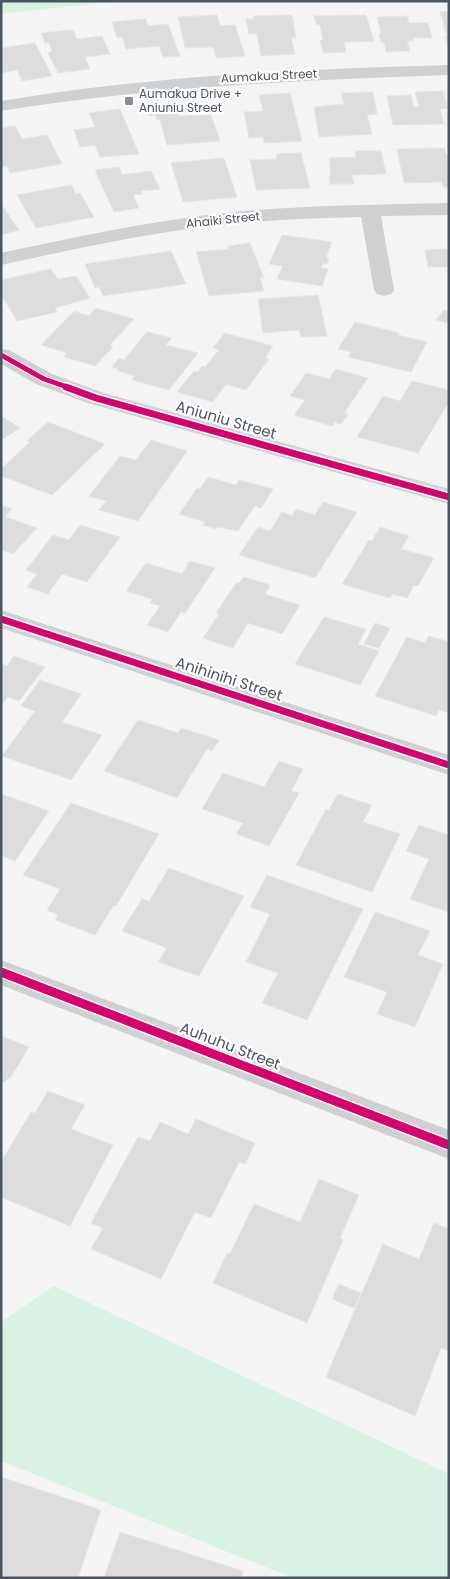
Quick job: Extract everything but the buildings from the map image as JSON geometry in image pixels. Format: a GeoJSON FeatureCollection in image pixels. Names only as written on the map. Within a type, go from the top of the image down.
{"type":"FeatureCollection","features":[{"type":"Feature","properties":{"kind":"street","name":"Aumakua Street"},"geometry":{"type":"LineString","coordinates":[[1,106],[80,94],[200,80],[321,73],[449,70]]}},
{"type":"Feature","properties":{"kind":"street","name":"Ahaiki Street"},"geometry":{"type":"LineString","coordinates":[[1,260],[70,244],[196,222],[298,214],[449,209]]}},
{"type":"Feature","properties":{"kind":"street"},"geometry":{"type":"LineString","coordinates":[[370,211],[384,290]]}},
{"type":"Feature","properties":{"kind":"street","name":"Aniuniu Street"},"geometry":{"type":"LineString","coordinates":[[1,356],[44,379],[96,398],[449,497]]}},
{"type":"Feature","properties":{"kind":"street","name":"Anihinihi Street"},"geometry":{"type":"LineString","coordinates":[[1,619],[449,765]]}},
{"type":"Feature","properties":{"kind":"street","name":"Auhuhu Street"},"geometry":{"type":"LineString","coordinates":[[1,972],[447,1140]]}},
{"type":"Feature","properties":{"kind":"green space"},"geometry":{"type":"Polygon","coordinates":[[[1,1],[118,1],[1,14],[1,1]]]}},
{"type":"Feature","properties":{"kind":"green space"},"geometry":{"type":"Polygon","coordinates":[[[54,1286],[449,1474],[449,1578],[293,1578],[1,1461],[1,1322],[54,1286]]]}},
{"type":"Feature","properties":{"kind":"cycle path"},"geometry":{"type":"LineString","coordinates":[[1,355],[44,379],[96,398],[449,497]]}},
{"type":"Feature","properties":{"kind":"cycle path"},"geometry":{"type":"LineString","coordinates":[[1,619],[449,765]]}},
{"type":"Feature","properties":{"kind":"cycle path"},"geometry":{"type":"LineString","coordinates":[[1,972],[449,1145]]}},
{"type":"Feature","properties":{"kind":"place","name":"Aumakua Drive + Aniuniu Street"},"geometry":{"type":"Point","coordinates":[129,101]}}]}
